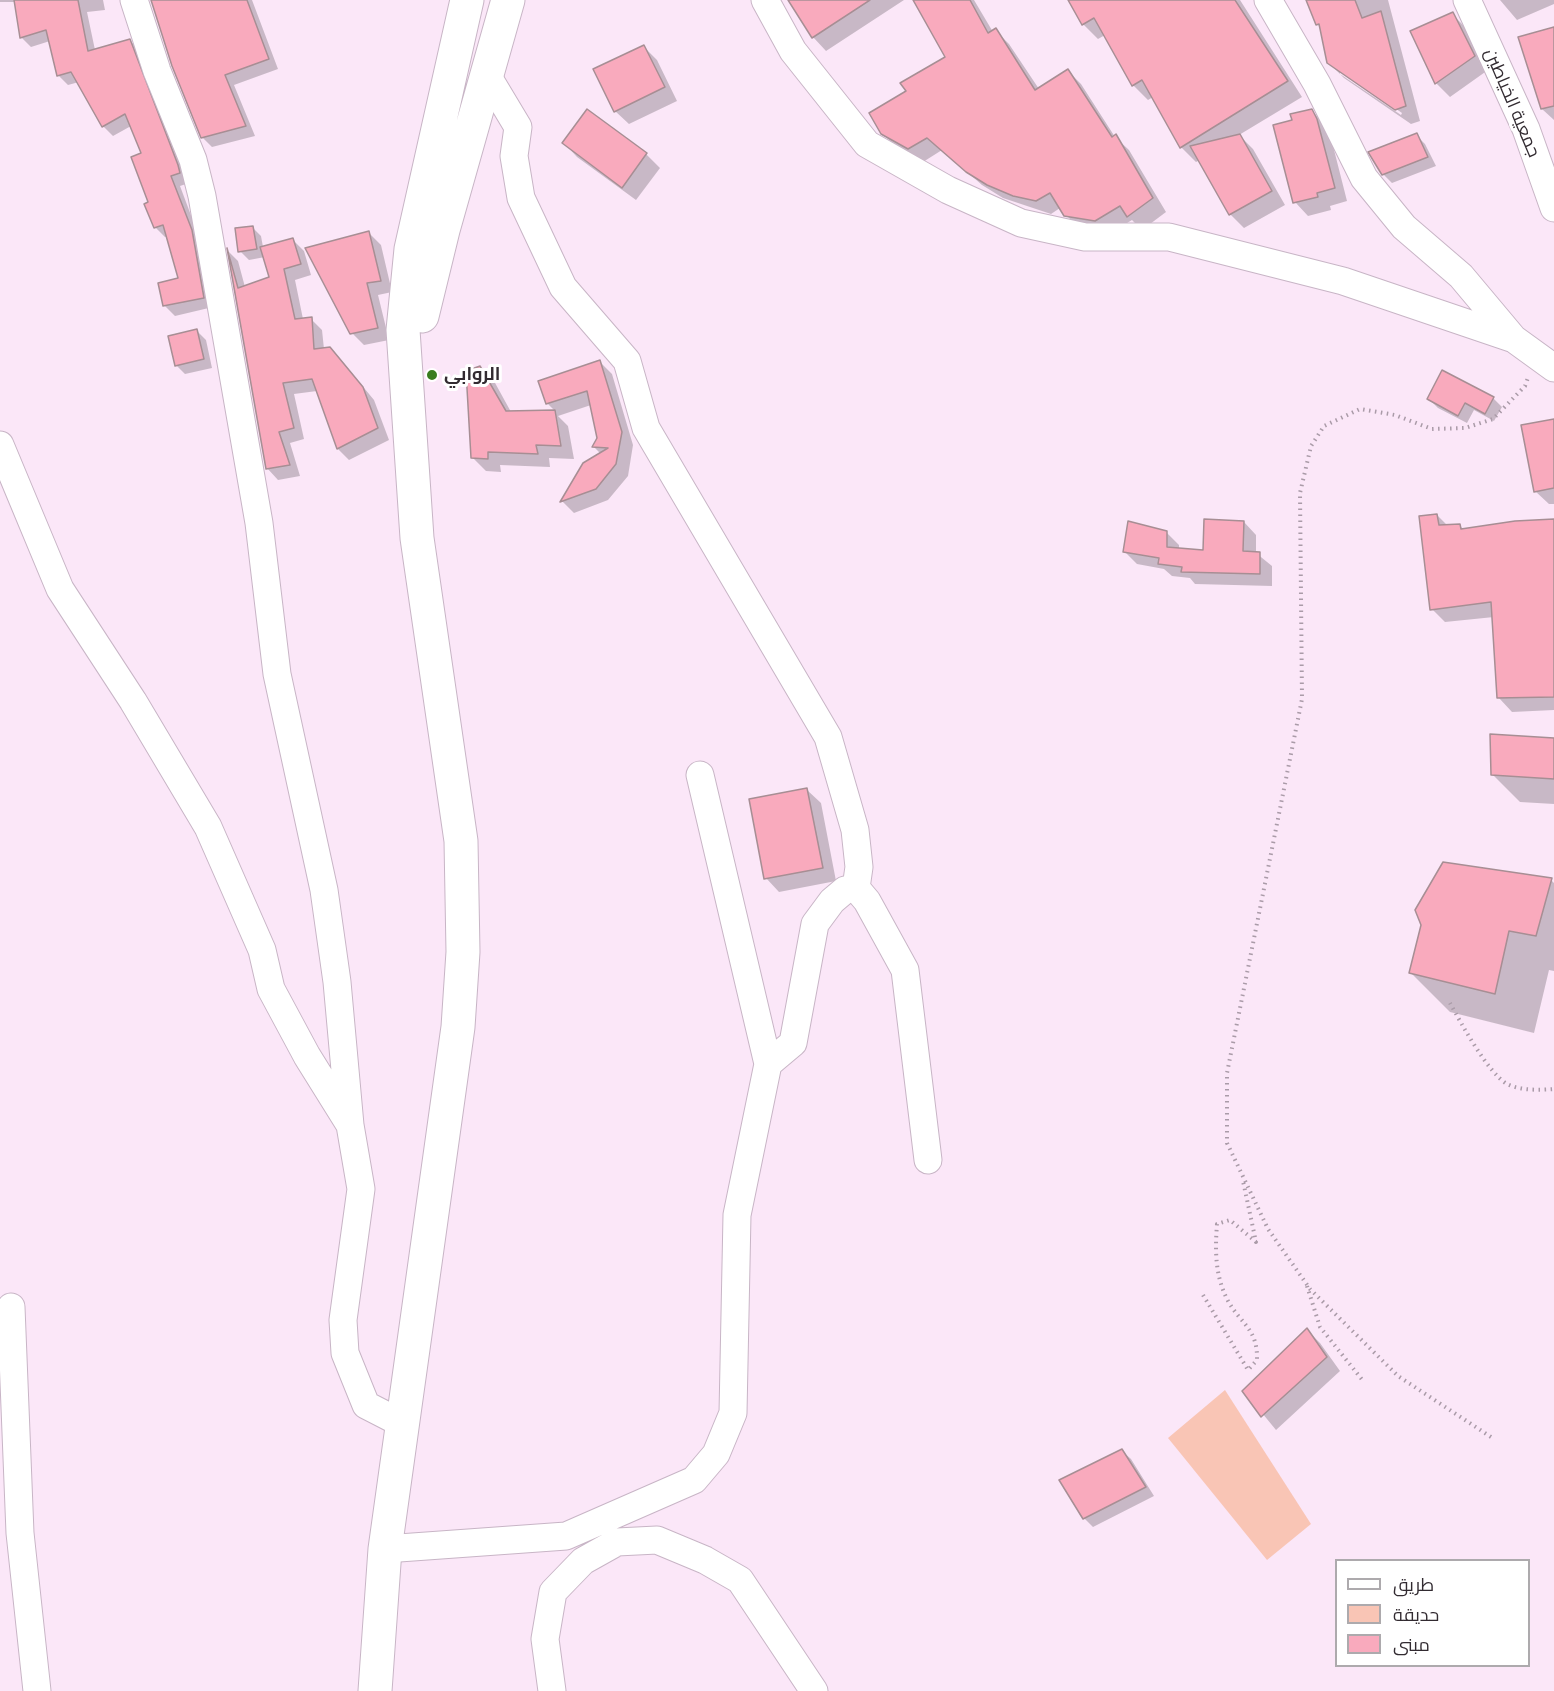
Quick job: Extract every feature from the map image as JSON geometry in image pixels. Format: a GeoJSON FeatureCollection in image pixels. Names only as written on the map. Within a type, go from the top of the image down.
{"type":"FeatureCollection","features":[{"type":"Feature","properties":{"kind":"main road"},"geometry":{"type":"LineString","coordinates":[[375,1691],[384,1549],[458,1027],[464,915],[456,804],[417,538],[403,330],[411,249],[467,0]]}},
{"type":"Feature","properties":{"kind":"main road"},"geometry":{"type":"LineString","coordinates":[[409,401],[418,338],[432,272],[508,0]]}},
{"type":"Feature","properties":{"kind":"street"},"geometry":{"type":"LineString","coordinates":[[134,0],[157,71],[193,160],[202,196],[259,523],[277,674],[324,890],[338,982],[350,1125],[361,1189],[343,1320],[345,1353],[366,1405],[403,1424]]}},
{"type":"Feature","properties":{"kind":"street"},"geometry":{"type":"LineString","coordinates":[[765,0],[793,51],[867,144],[948,190],[1021,223],[1085,237],[1169,237],[1343,281],[1514,339]]}},
{"type":"Feature","properties":{"kind":"street"},"geometry":{"type":"LineString","coordinates":[[1268,0],[1317,84],[1364,178],[1404,227],[1461,276],[1514,339],[1545,361]]}},
{"type":"Feature","properties":{"kind":"street","name":"جمعية الخياطين"},"geometry":{"type":"LineString","coordinates":[[1467,0],[1526,129],[1554,208]]}},
{"type":"Feature","properties":{"kind":"street"},"geometry":{"type":"LineString","coordinates":[[488,76],[518,127],[514,156],[521,198],[564,287],[627,361],[646,428],[828,737],[855,830],[859,867],[856,888],[867,901],[905,969],[928,1160]]}},
{"type":"Feature","properties":{"kind":"street"},"geometry":{"type":"LineString","coordinates":[[0,445],[60,589],[133,701],[208,827],[262,950],[271,989],[307,1056],[350,1125]]}},
{"type":"Feature","properties":{"kind":"street"},"geometry":{"type":"LineString","coordinates":[[384,1549],[566,1536],[694,1480],[716,1454],[733,1413],[737,1215],[768,1064],[700,775]]}},
{"type":"Feature","properties":{"kind":"street"},"geometry":{"type":"LineString","coordinates":[[768,1064],[793,1042],[815,924],[832,901],[845,890],[856,888]]}},
{"type":"Feature","properties":{"kind":"street"},"geometry":{"type":"LineString","coordinates":[[11,1307],[20,1533],[37,1691]]}},
{"type":"Feature","properties":{"kind":"street"},"geometry":{"type":"LineString","coordinates":[[552,1691],[545,1639],[553,1592],[584,1562],[616,1542],[657,1540],[705,1560],[740,1580],[814,1691]]}},
{"type":"Feature","properties":{"kind":"path"},"geometry":{"type":"LineString","coordinates":[[1491,1437],[1398,1376],[1306,1282],[1268,1229],[1227,1143],[1227,1073],[1302,699],[1300,493],[1311,446],[1324,426],[1360,409],[1395,415],[1432,429],[1465,428],[1493,419],[1545,361]]}},
{"type":"Feature","properties":{"kind":"path"},"geometry":{"type":"LineString","coordinates":[[1450,1003],[1488,1064],[1507,1084],[1536,1091],[1554,1089]]}},
{"type":"Feature","properties":{"kind":"path"},"geometry":{"type":"LineString","coordinates":[[1203,1295],[1248,1370],[1257,1360],[1258,1342],[1227,1299],[1218,1275],[1215,1250],[1217,1224],[1230,1220],[1256,1242],[1241,1171]]}},
{"type":"Feature","properties":{"kind":"path"},"geometry":{"type":"LineString","coordinates":[[1306,1282],[1320,1327],[1364,1382]]}},
{"type":"Feature","properties":{"kind":"green space"},"geometry":{"type":"Polygon","coordinates":[[[1225,1390],[1311,1524],[1267,1560],[1168,1438],[1225,1390]]]}},
{"type":"Feature","properties":{"kind":"building"},"geometry":{"type":"Polygon","coordinates":[[[14,0],[78,0],[88,51],[130,39],[178,165],[180,173],[171,176],[192,230],[204,298],[163,306],[158,283],[178,278],[163,225],[154,228],[144,204],[148,202],[131,157],[141,153],[125,114],[102,127],[71,72],[57,76],[46,30],[20,38],[14,0]]]}},
{"type":"Feature","properties":{"kind":"building"},"geometry":{"type":"Polygon","coordinates":[[[151,0],[247,0],[269,59],[225,75],[246,126],[201,138],[172,66],[151,0]]]}},
{"type":"Feature","properties":{"kind":"building"},"geometry":{"type":"Polygon","coordinates":[[[788,0],[870,0],[812,38],[788,0]]]}},
{"type":"Feature","properties":{"kind":"building"},"geometry":{"type":"Polygon","coordinates":[[[913,0],[970,0],[988,33],[996,28],[1035,90],[1068,69],[1112,137],[1116,134],[1153,198],[1127,217],[1120,206],[1095,221],[1064,216],[1050,193],[1036,201],[1013,196],[987,185],[966,172],[927,138],[908,149],[881,134],[869,113],[906,91],[900,83],[945,57],[913,0]]]}},
{"type":"Feature","properties":{"kind":"building"},"geometry":{"type":"Polygon","coordinates":[[[1068,0],[1235,0],[1288,81],[1180,148],[1142,80],[1132,86],[1094,18],[1082,25],[1068,0]]]}},
{"type":"Feature","properties":{"kind":"building"},"geometry":{"type":"Polygon","coordinates":[[[1306,0],[1355,0],[1362,18],[1381,11],[1406,106],[1395,110],[1327,63],[1319,24],[1316,25],[1306,0]]]}},
{"type":"Feature","properties":{"kind":"building"},"geometry":{"type":"Polygon","coordinates":[[[1453,12],[1475,56],[1435,84],[1410,31],[1453,12]]]}},
{"type":"Feature","properties":{"kind":"building"},"geometry":{"type":"Polygon","coordinates":[[[1554,27],[1554,106],[1541,109],[1518,37],[1554,27]]]}},
{"type":"Feature","properties":{"kind":"building"},"geometry":{"type":"Polygon","coordinates":[[[644,45],[665,87],[614,112],[593,69],[644,45]]]}},
{"type":"Feature","properties":{"kind":"building"},"geometry":{"type":"Polygon","coordinates":[[[587,109],[647,153],[622,188],[562,143],[587,109]]]}},
{"type":"Feature","properties":{"kind":"building"},"geometry":{"type":"Polygon","coordinates":[[[1312,109],[1317,119],[1335,188],[1317,193],[1318,197],[1293,203],[1273,125],[1292,120],[1290,114],[1312,109]]]}},
{"type":"Feature","properties":{"kind":"building"},"geometry":{"type":"Polygon","coordinates":[[[1417,133],[1428,157],[1382,175],[1368,152],[1417,133]]]}},
{"type":"Feature","properties":{"kind":"building"},"geometry":{"type":"Polygon","coordinates":[[[1240,134],[1272,191],[1229,215],[1190,146],[1240,134]]]}},
{"type":"Feature","properties":{"kind":"building"},"geometry":{"type":"Polygon","coordinates":[[[253,226],[257,249],[238,252],[235,228],[253,226]]]}},
{"type":"Feature","properties":{"kind":"building"},"geometry":{"type":"Polygon","coordinates":[[[369,231],[381,281],[367,283],[378,328],[350,334],[305,248],[369,231]]]}},
{"type":"Feature","properties":{"kind":"building"},"geometry":{"type":"Polygon","coordinates":[[[293,238],[301,264],[284,269],[295,319],[312,317],[314,349],[330,347],[363,387],[378,428],[337,449],[312,379],[283,383],[294,428],[279,432],[290,465],[266,469],[227,248],[238,288],[269,277],[260,247],[293,238]]]}},
{"type":"Feature","properties":{"kind":"building"},"geometry":{"type":"Polygon","coordinates":[[[197,329],[204,359],[175,366],[168,336],[197,329]]]}},
{"type":"Feature","properties":{"kind":"building"},"geometry":{"type":"Polygon","coordinates":[[[600,360],[622,432],[616,464],[596,489],[560,502],[583,463],[608,448],[592,447],[597,438],[587,391],[546,404],[538,381],[600,360]]]}},
{"type":"Feature","properties":{"kind":"building"},"geometry":{"type":"Polygon","coordinates":[[[480,366],[506,411],[555,410],[561,446],[536,445],[538,454],[488,452],[488,459],[471,458],[466,371],[480,366]]]}},
{"type":"Feature","properties":{"kind":"building"},"geometry":{"type":"Polygon","coordinates":[[[1442,370],[1494,397],[1485,414],[1465,403],[1458,416],[1427,399],[1442,370]]]}},
{"type":"Feature","properties":{"kind":"building"},"geometry":{"type":"Polygon","coordinates":[[[1554,419],[1554,488],[1534,492],[1521,425],[1554,419]]]}},
{"type":"Feature","properties":{"kind":"building"},"geometry":{"type":"Polygon","coordinates":[[[1437,514],[1439,525],[1460,524],[1461,529],[1515,521],[1554,519],[1554,697],[1497,698],[1491,602],[1430,610],[1419,516],[1437,514]]]}},
{"type":"Feature","properties":{"kind":"building"},"geometry":{"type":"Polygon","coordinates":[[[1204,519],[1244,521],[1243,551],[1260,552],[1260,574],[1181,572],[1182,567],[1158,564],[1159,558],[1123,552],[1128,521],[1167,531],[1167,547],[1203,550],[1204,519]]]}},
{"type":"Feature","properties":{"kind":"building"},"geometry":{"type":"Polygon","coordinates":[[[1490,734],[1554,738],[1554,779],[1491,775],[1490,734]]]}},
{"type":"Feature","properties":{"kind":"building"},"geometry":{"type":"Polygon","coordinates":[[[807,788],[823,868],[764,879],[749,799],[807,788]]]}},
{"type":"Feature","properties":{"kind":"building"},"geometry":{"type":"Polygon","coordinates":[[[1443,862],[1552,878],[1536,936],[1509,931],[1495,994],[1409,973],[1421,925],[1415,910],[1443,862]]]}},
{"type":"Feature","properties":{"kind":"building"},"geometry":{"type":"Polygon","coordinates":[[[1307,1328],[1327,1357],[1261,1417],[1242,1391],[1307,1328]]]}},
{"type":"Feature","properties":{"kind":"building"},"geometry":{"type":"Polygon","coordinates":[[[1122,1449],[1146,1487],[1083,1519],[1059,1480],[1122,1449]]]}},
{"type":"Feature","properties":{"kind":"place","name":"الروابي"},"geometry":{"type":"Point","coordinates":[432,375]}}]}
